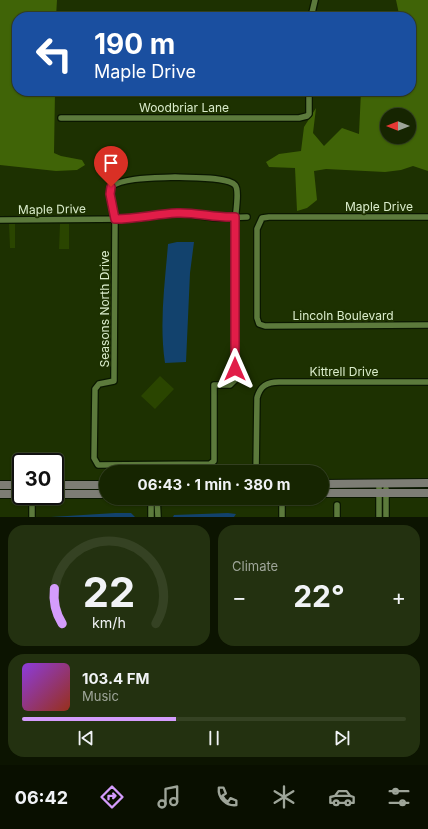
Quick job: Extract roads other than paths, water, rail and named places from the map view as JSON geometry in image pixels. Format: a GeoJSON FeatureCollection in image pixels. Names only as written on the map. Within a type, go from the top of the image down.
{"type":"FeatureCollection","features":[{"type":"Feature","properties":{"kind":"main road"},"geometry":{"type":"LineString","coordinates":[[329,484],[428,493]]}},
{"type":"Feature","properties":{"kind":"main road"},"geometry":{"type":"LineString","coordinates":[[329,492],[428,484]]}},
{"type":"Feature","properties":{"kind":"main road"},"geometry":{"type":"LineString","coordinates":[[0,485],[12,485]]}},
{"type":"Feature","properties":{"kind":"main road"},"geometry":{"type":"LineString","coordinates":[[64,485],[99,485]]}},
{"type":"Feature","properties":{"kind":"main road"},"geometry":{"type":"LineString","coordinates":[[0,494],[12,494]]}},
{"type":"Feature","properties":{"kind":"main road"},"geometry":{"type":"LineString","coordinates":[[64,494],[99,494]]}},
{"type":"Feature","properties":{"kind":"street"},"geometry":{"type":"LineString","coordinates":[[312,12],[315,0]]}},
{"type":"Feature","properties":{"kind":"street","name":"Woodbriar Lane"},"geometry":{"type":"LineString","coordinates":[[62,118],[299,118],[307,116],[309,111],[309,96]]}},
{"type":"Feature","properties":{"kind":"street"},"geometry":{"type":"LineString","coordinates":[[115,219],[110,194],[111,187],[115,184],[175,178],[204,178],[231,182],[236,186],[238,191],[235,217],[235,380],[230,385],[214,385],[214,461],[210,464],[153,464]]}},
{"type":"Feature","properties":{"kind":"street","name":"Maple Drive"},"geometry":{"type":"LineString","coordinates":[[0,220],[131,219],[178,213],[217,218],[247,217]]}},
{"type":"Feature","properties":{"kind":"street","name":"Maple Drive"},"geometry":{"type":"LineString","coordinates":[[259,324],[257,318],[257,236],[259,221],[263,217],[428,217]]}},
{"type":"Feature","properties":{"kind":"street","name":"Seasons North Drive"},"geometry":{"type":"LineString","coordinates":[[115,219],[114,381],[99,384],[95,389],[94,458],[98,465],[153,464]]}},
{"type":"Feature","properties":{"kind":"street","name":"Lincoln Boulevard"},"geometry":{"type":"LineString","coordinates":[[259,324],[265,326],[428,325]]}},
{"type":"Feature","properties":{"kind":"street","name":"Kittrell Drive"},"geometry":{"type":"LineString","coordinates":[[256,465],[257,398],[262,387],[268,383],[428,382]]}},
{"type":"Feature","properties":{"kind":"street"},"geometry":{"type":"LineString","coordinates":[[379,517],[382,488]]}},
{"type":"Feature","properties":{"kind":"street"},"geometry":{"type":"LineString","coordinates":[[382,488],[386,517]]}},
{"type":"Feature","properties":{"kind":"street"},"geometry":{"type":"LineString","coordinates":[[32,505],[32,517]]}},
{"type":"Feature","properties":{"kind":"street"},"geometry":{"type":"LineString","coordinates":[[151,505],[151,517]]}},
{"type":"Feature","properties":{"kind":"street"},"geometry":{"type":"LineString","coordinates":[[157,505],[158,517]]}},
{"type":"Feature","properties":{"kind":"street"},"geometry":{"type":"LineString","coordinates":[[282,505],[282,517]]}},
{"type":"Feature","properties":{"kind":"street"},"geometry":{"type":"LineString","coordinates":[[337,505],[337,517]]}},
{"type":"Feature","properties":{"kind":"water"},"geometry":{"type":"Polygon","coordinates":[[[177,242],[194,242],[190,273],[186,362],[165,363],[163,348],[163,318],[168,244],[177,242]]]}},
{"type":"Feature","properties":{"kind":"water"},"geometry":{"type":"Polygon","coordinates":[[[131,513],[135,517],[51,517],[131,513]]]}},
{"type":"Feature","properties":{"kind":"water"},"geometry":{"type":"Polygon","coordinates":[[[236,514],[234,517],[173,517],[174,515],[236,514]]]}}]}
